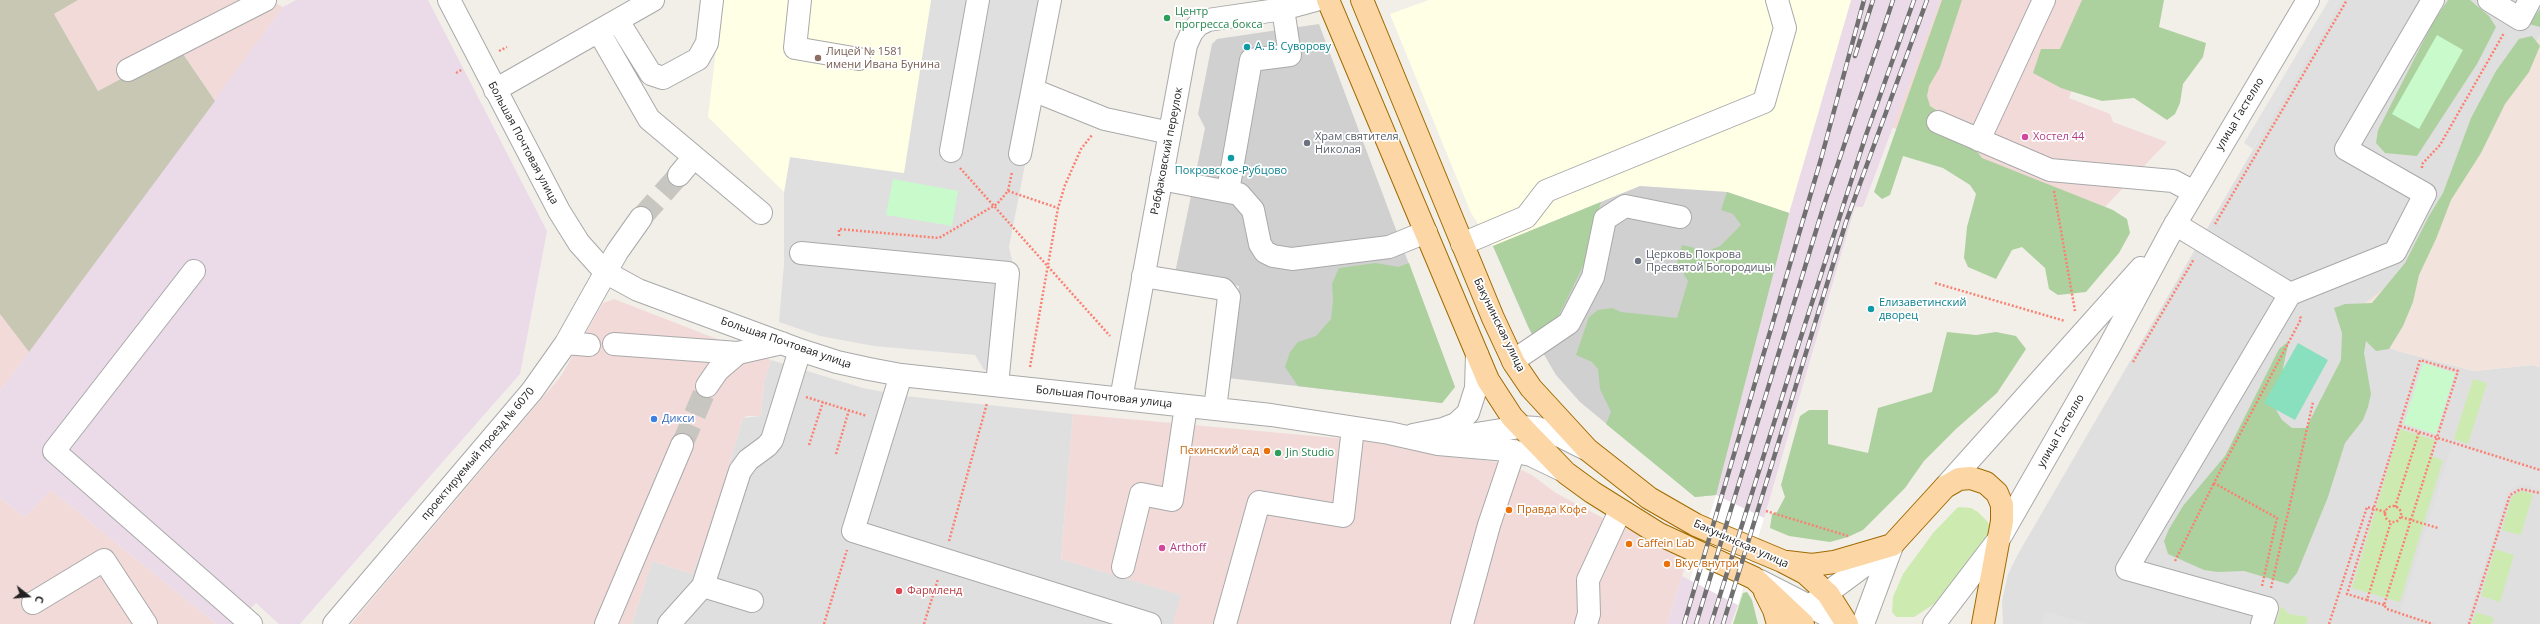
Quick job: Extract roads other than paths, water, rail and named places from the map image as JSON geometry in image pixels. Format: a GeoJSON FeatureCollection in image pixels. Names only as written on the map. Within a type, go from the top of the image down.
{"type":"FeatureCollection","features":[{"type":"Feature","properties":{"kind":"main road","name":"Бакунинская улица"},"geometry":{"type":"LineString","coordinates":[[1328,0],[1477,354],[1492,387],[1520,427],[1566,472],[1620,511],[1659,534],[1754,578]]}},
{"type":"Feature","properties":{"kind":"main road","name":"Бакунинская улица"},"geometry":{"type":"LineString","coordinates":[[1362,0],[1462,244],[1514,361],[1531,388],[1588,450],[1649,498],[1674,514],[1782,561],[1805,573],[1828,594],[1845,624]]}},
{"type":"Feature","properties":{"kind":"main road"},"geometry":{"type":"LineString","coordinates":[[1945,487],[1959,479],[1971,478],[1986,483],[1997,493],[2002,505],[1999,539],[1985,622]]}},
{"type":"Feature","properties":{"kind":"main road","name":"улица Гастелло"},"geometry":{"type":"LineString","coordinates":[[1892,545],[1945,487]]}},
{"type":"Feature","properties":{"kind":"main road"},"geometry":{"type":"LineString","coordinates":[[1782,561],[1812,565],[1834,562],[1892,545]]}},
{"type":"Feature","properties":{"kind":"main road"},"geometry":{"type":"LineString","coordinates":[[1754,578],[1766,593],[1795,619]]}},
{"type":"Feature","properties":{"kind":"street"},"geometry":{"type":"LineString","coordinates":[[128,70],[265,0]]}},
{"type":"Feature","properties":{"kind":"street","name":"Большая Почтовая улица"},"geometry":{"type":"LineString","coordinates":[[449,0],[559,211],[579,243],[605,272],[638,290],[791,347],[837,362],[901,375],[1215,409],[1406,436],[1438,444],[1514,451],[1548,462],[1566,472]]}},
{"type":"Feature","properties":{"kind":"street"},"geometry":{"type":"LineString","coordinates":[[495,90],[599,32],[625,11],[653,0]]}},
{"type":"Feature","properties":{"kind":"street"},"geometry":{"type":"LineString","coordinates":[[625,11],[651,74],[663,78],[698,59],[707,42],[712,0]]}},
{"type":"Feature","properties":{"kind":"street"},"geometry":{"type":"LineString","coordinates":[[800,0],[795,48],[859,59]]}},
{"type":"Feature","properties":{"kind":"street"},"geometry":{"type":"LineString","coordinates":[[951,151],[978,0]]}},
{"type":"Feature","properties":{"kind":"street"},"geometry":{"type":"LineString","coordinates":[[1020,154],[1050,0]]}},
{"type":"Feature","properties":{"kind":"street","name":"Рабфаковский переулок"},"geometry":{"type":"LineString","coordinates":[[1121,399],[1186,45],[1192,32],[1198,25],[1208,20],[1283,8],[1316,0]]}},
{"type":"Feature","properties":{"kind":"street"},"geometry":{"type":"LineString","coordinates":[[1462,244],[1526,217],[1546,191],[1764,102],[1785,28],[1777,0]]}},
{"type":"Feature","properties":{"kind":"street"},"geometry":{"type":"LineString","coordinates":[[1979,140],[2044,0]]}},
{"type":"Feature","properties":{"kind":"street","name":"улица Гастелло"},"geometry":{"type":"LineString","coordinates":[[1934,621],[1999,539],[2108,347],[2174,226],[2308,0]]}},
{"type":"Feature","properties":{"kind":"street"},"geometry":{"type":"LineString","coordinates":[[2262,613],[2165,580],[2127,569],[2290,294],[2395,252],[2425,194],[2346,149],[2433,0]]}},
{"type":"Feature","properties":{"kind":"street"},"geometry":{"type":"LineString","coordinates":[[2489,0],[2520,19],[2530,0]]}},
{"type":"Feature","properties":{"kind":"street"},"geometry":{"type":"LineString","coordinates":[[1228,191],[1251,60],[1290,55],[1283,8]]}},
{"type":"Feature","properties":{"kind":"street"},"geometry":{"type":"LineString","coordinates":[[599,32],[649,119],[761,213]]}},
{"type":"Feature","properties":{"kind":"street"},"geometry":{"type":"LineString","coordinates":[[1033,90],[1105,119],[1170,133]]}},
{"type":"Feature","properties":{"kind":"street"},"geometry":{"type":"LineString","coordinates":[[1938,122],[2050,170],[2173,181],[2194,192]]}},
{"type":"Feature","properties":{"kind":"street"},"geometry":{"type":"LineString","coordinates":[[679,175],[694,157]]}},
{"type":"Feature","properties":{"kind":"street"},"geometry":{"type":"LineString","coordinates":[[1161,179],[1239,194],[1248,202],[1253,210],[1260,244],[1265,252],[1273,256],[1292,259],[1389,247],[1426,232]]}},
{"type":"Feature","properties":{"kind":"street"},"geometry":{"type":"LineString","coordinates":[[1514,361],[1569,323],[1593,277],[1604,220],[1625,206],[1680,217]]}},
{"type":"Feature","properties":{"kind":"street","name":"проектируемый проезд № 6070"},"geometry":{"type":"LineString","coordinates":[[334,624],[532,391],[566,343],[605,272],[641,218]]}},
{"type":"Feature","properties":{"kind":"street"},"geometry":{"type":"LineString","coordinates":[[2174,226],[2204,242],[2290,294]]}},
{"type":"Feature","properties":{"kind":"street","name":"улица Гастелло"},"geometry":{"type":"LineString","coordinates":[[1945,487],[2136,275],[2174,226]]}},
{"type":"Feature","properties":{"kind":"street"},"geometry":{"type":"LineString","coordinates":[[801,253],[1008,273],[995,385]]}},
{"type":"Feature","properties":{"kind":"street"},"geometry":{"type":"LineString","coordinates":[[194,271],[54,451],[251,624]]}},
{"type":"Feature","properties":{"kind":"street"},"geometry":{"type":"LineString","coordinates":[[1143,276],[1223,289],[1229,297],[1215,409]]}},
{"type":"Feature","properties":{"kind":"street"},"geometry":{"type":"LineString","coordinates":[[566,343],[589,345]]}},
{"type":"Feature","properties":{"kind":"street"},"geometry":{"type":"LineString","coordinates":[[614,344],[738,353],[791,347],[787,391],[772,440],[767,446],[748,460],[740,471],[703,586],[669,624]]}},
{"type":"Feature","properties":{"kind":"street"},"geometry":{"type":"LineString","coordinates":[[707,386],[718,370],[738,353]]}},
{"type":"Feature","properties":{"kind":"street"},"geometry":{"type":"LineString","coordinates":[[1406,436],[1444,429],[1456,424],[1468,413],[1474,401],[1476,388],[1477,354]]}},
{"type":"Feature","properties":{"kind":"street"},"geometry":{"type":"LineString","coordinates":[[901,375],[853,531],[1150,624]]}},
{"type":"Feature","properties":{"kind":"street"},"geometry":{"type":"LineString","coordinates":[[1123,567],[1141,494],[1172,500],[1186,406]]}},
{"type":"Feature","properties":{"kind":"street","name":"Большая Почтовая улица"},"geometry":{"type":"LineString","coordinates":[[1406,436],[1459,437],[1520,427],[1537,428],[1560,436],[1588,450]]}},
{"type":"Feature","properties":{"kind":"street"},"geometry":{"type":"LineString","coordinates":[[1225,624],[1259,502],[1343,516],[1353,428]]}},
{"type":"Feature","properties":{"kind":"street"},"geometry":{"type":"LineString","coordinates":[[606,624],[682,445]]}},
{"type":"Feature","properties":{"kind":"street"},"geometry":{"type":"LineString","coordinates":[[1462,624],[1489,525],[1514,451]]}},
{"type":"Feature","properties":{"kind":"street"},"geometry":{"type":"LineString","coordinates":[[1586,624],[1589,614],[1588,580],[1620,511]]}},
{"type":"Feature","properties":{"kind":"street"},"geometry":{"type":"LineString","coordinates":[[1795,619],[1892,545]]}},
{"type":"Feature","properties":{"kind":"street","name":"улица Гастелло"},"geometry":{"type":"LineString","coordinates":[[1863,624],[1892,545]]}},
{"type":"Feature","properties":{"kind":"street"},"geometry":{"type":"LineString","coordinates":[[33,603],[104,560],[146,624]]}},
{"type":"Feature","properties":{"kind":"street","name":"Бакунинская улица"},"geometry":{"type":"LineString","coordinates":[[1754,578],[1795,619],[1845,624]]}},
{"type":"Feature","properties":{"kind":"street"},"geometry":{"type":"LineString","coordinates":[[703,586],[752,601]]}},
{"type":"Feature","properties":{"kind":"tunnel"},"geometry":{"type":"LineString","coordinates":[[641,218],[679,175]]}},
{"type":"Feature","properties":{"kind":"tunnel"},"geometry":{"type":"LineString","coordinates":[[682,445],[707,386]]}},
{"type":"Feature","properties":{"kind":"railway"},"geometry":{"type":"LineString","coordinates":[[1684,624],[1821,159],[1864,0]]}},
{"type":"Feature","properties":{"kind":"railway"},"geometry":{"type":"LineString","coordinates":[[1855,56],[1873,0]]}},
{"type":"Feature","properties":{"kind":"railway"},"geometry":{"type":"LineString","coordinates":[[1696,624],[1823,208],[1893,0]]}},
{"type":"Feature","properties":{"kind":"railway"},"geometry":{"type":"LineString","coordinates":[[1711,624],[1866,135],[1914,0]]}},
{"type":"Feature","properties":{"kind":"railway"},"geometry":{"type":"LineString","coordinates":[[1723,624],[1846,222],[1927,0]]}},
{"type":"Feature","properties":{"kind":"place","name":"Центр прогресса бокса"},"geometry":{"type":"Point","coordinates":[1167,18]}},
{"type":"Feature","properties":{"kind":"place","name":"А. В. Суворову"},"geometry":{"type":"Point","coordinates":[1247,47]}},
{"type":"Feature","properties":{"kind":"place","name":"Лицей № 1581 имени Ивана Бунина"},"geometry":{"type":"Point","coordinates":[818,58]}},
{"type":"Feature","properties":{"kind":"place","name":"Хостел 44"},"geometry":{"type":"Point","coordinates":[2025,137]}},
{"type":"Feature","properties":{"kind":"place","name":"Храм святителя Николая"},"geometry":{"type":"Point","coordinates":[1307,143]}},
{"type":"Feature","properties":{"kind":"place","name":"Покровское-Рубцово"},"geometry":{"type":"Point","coordinates":[1231,158]}},
{"type":"Feature","properties":{"kind":"place","name":"Церковь Покрова Пресвятой Богородицы"},"geometry":{"type":"Point","coordinates":[1638,261]}},
{"type":"Feature","properties":{"kind":"place","name":"Елизаветинский дворец"},"geometry":{"type":"Point","coordinates":[1871,309]}},
{"type":"Feature","properties":{"kind":"place","name":"Дикси"},"geometry":{"type":"Point","coordinates":[654,419]}},
{"type":"Feature","properties":{"kind":"place","name":"Пекинский сад"},"geometry":{"type":"Point","coordinates":[1267,451]}},
{"type":"Feature","properties":{"kind":"place","name":"Jin Studio"},"geometry":{"type":"Point","coordinates":[1278,453]}},
{"type":"Feature","properties":{"kind":"place","name":"Правда Кофе"},"geometry":{"type":"Point","coordinates":[1509,510]}},
{"type":"Feature","properties":{"kind":"place","name":"Caffein Lab"},"geometry":{"type":"Point","coordinates":[1629,544]}},
{"type":"Feature","properties":{"kind":"place","name":"Arthoff"},"geometry":{"type":"Point","coordinates":[1162,548]}},
{"type":"Feature","properties":{"kind":"place","name":"Вкус внутри"},"geometry":{"type":"Point","coordinates":[1667,564]}},
{"type":"Feature","properties":{"kind":"place","name":"Фармленд"},"geometry":{"type":"Point","coordinates":[899,591]}}]}
